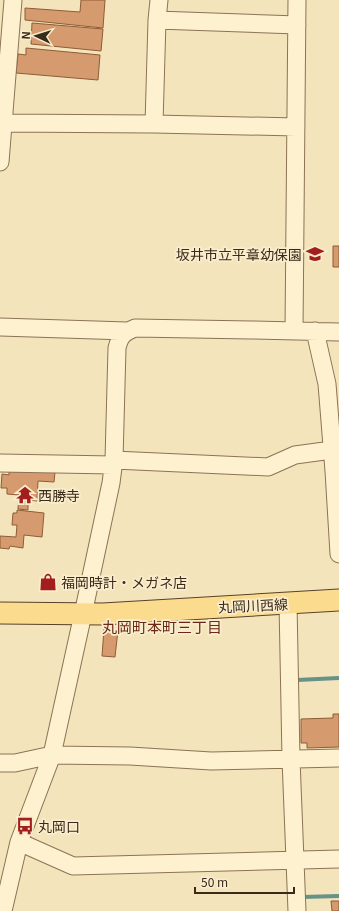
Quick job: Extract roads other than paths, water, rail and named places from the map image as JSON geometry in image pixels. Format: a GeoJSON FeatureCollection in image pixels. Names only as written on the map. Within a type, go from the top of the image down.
{"type":"FeatureCollection","features":[{"type":"Feature","properties":{"kind":"main road","name":"丸岡川西線"},"geometry":{"type":"LineString","coordinates":[[0,613],[111,613],[339,600]]}},
{"type":"Feature","properties":{"kind":"street"},"geometry":{"type":"LineString","coordinates":[[0,162],[13,0]]}},
{"type":"Feature","properties":{"kind":"street"},"geometry":{"type":"LineString","coordinates":[[154,124],[159,0]]}},
{"type":"Feature","properties":{"kind":"street"},"geometry":{"type":"LineString","coordinates":[[294,331],[297,0]]}},
{"type":"Feature","properties":{"kind":"street"},"geometry":{"type":"LineString","coordinates":[[157,20],[297,25]]}},
{"type":"Feature","properties":{"kind":"street"},"geometry":{"type":"LineString","coordinates":[[3,123],[296,127]]}},
{"type":"Feature","properties":{"kind":"street"},"geometry":{"type":"LineString","coordinates":[[0,327],[127,331],[135,328],[143,328],[339,332]]}},
{"type":"Feature","properties":{"kind":"street"},"geometry":{"type":"LineString","coordinates":[[3,911],[19,842],[52,755],[83,614],[111,483],[114,463],[117,348],[119,339],[127,331]]}},
{"type":"Feature","properties":{"kind":"street"},"geometry":{"type":"LineString","coordinates":[[315,331],[326,384],[332,450],[337,471],[339,554]]}},
{"type":"Feature","properties":{"kind":"street"},"geometry":{"type":"LineString","coordinates":[[0,463],[114,463],[268,467],[295,455],[332,450]]}},
{"type":"Feature","properties":{"kind":"street"},"geometry":{"type":"LineString","coordinates":[[288,603],[291,759],[297,911]]}},
{"type":"Feature","properties":{"kind":"street"},"geometry":{"type":"LineString","coordinates":[[0,763],[14,763],[52,755],[130,756],[211,762],[339,758]]}},
{"type":"Feature","properties":{"kind":"street"},"geometry":{"type":"LineString","coordinates":[[19,842],[73,866],[339,859]]}},
{"type":"Feature","properties":{"kind":"waterway"},"geometry":{"type":"LineString","coordinates":[[295,678],[297,680],[339,678]]}},
{"type":"Feature","properties":{"kind":"waterway"},"geometry":{"type":"LineString","coordinates":[[302,897],[339,896]]}},
{"type":"Feature","properties":{"kind":"place","name":"坂井市立平章幼保園"},"geometry":{"type":"Point","coordinates":[315,254]}},
{"type":"Feature","properties":{"kind":"place","name":"西勝寺"},"geometry":{"type":"Point","coordinates":[25,495]}},
{"type":"Feature","properties":{"kind":"place","name":"福岡時計・メガネ店"},"geometry":{"type":"Point","coordinates":[48,582]}},
{"type":"Feature","properties":{"kind":"place","name":"丸岡口"},"geometry":{"type":"Point","coordinates":[25,826]}},
{"type":"Feature","properties":{"kind":"district","name":"丸岡町本町三丁目"},"geometry":{"type":"Point","coordinates":[162,626]}}]}
